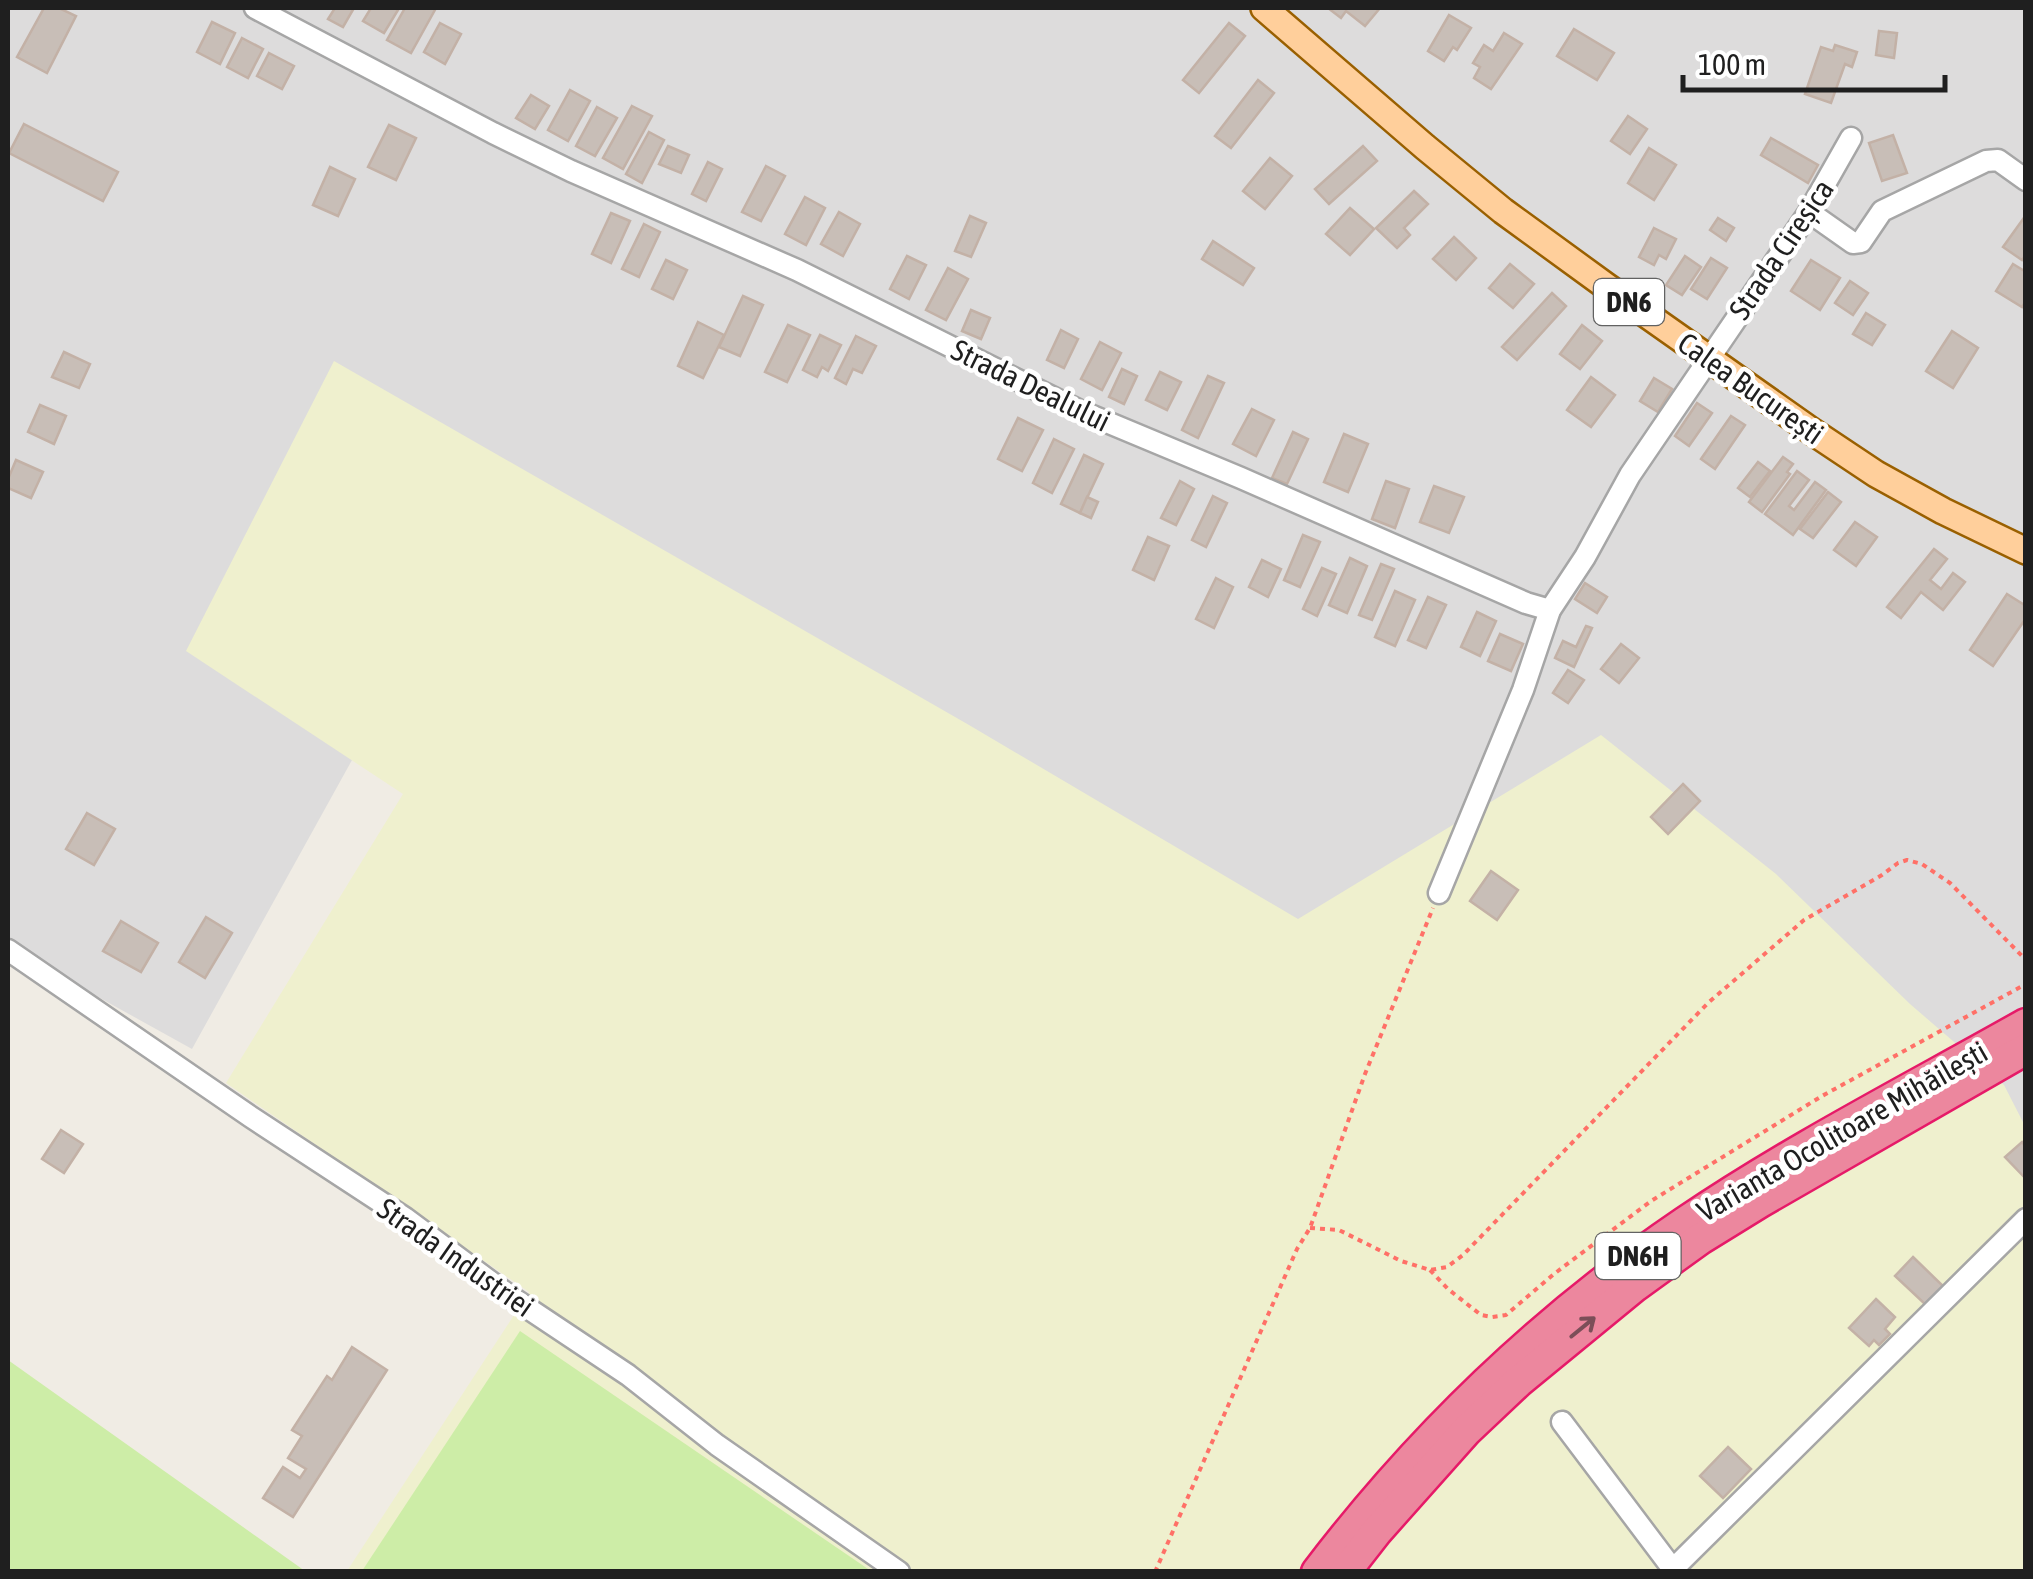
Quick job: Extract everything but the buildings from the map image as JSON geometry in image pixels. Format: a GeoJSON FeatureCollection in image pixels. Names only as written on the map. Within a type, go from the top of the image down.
{"type":"FeatureCollection","features":[{"type":"Feature","properties":{"kind":"highway","name":"Varianta Ocolitoare Mihăilești"},"geometry":{"type":"LineString","coordinates":[[1317,1572],[1381,1491],[1439,1428],[1535,1338],[1624,1266],[1760,1175],[2026,1024]]}},
{"type":"Feature","properties":{"kind":"highway","name":"Varianta Ocolitoare Mihăilești"},"geometry":{"type":"LineString","coordinates":[[1345,1572],[1466,1431],[1518,1382],[1635,1286],[1760,1202],[2026,1050]]}},
{"type":"Feature","properties":{"kind":"main road","name":"Calea București"},"geometry":{"type":"LineString","coordinates":[[1264,8],[1503,211],[1708,358],[1876,474],[2026,551]]}},
{"type":"Feature","properties":{"kind":"street","name":"Strada Dealului"},"geometry":{"type":"LineString","coordinates":[[255,8],[493,133],[796,270],[1078,410],[1550,610]]}},
{"type":"Feature","properties":{"kind":"street","name":"Strada Cireșica"},"geometry":{"type":"LineString","coordinates":[[1708,358],[1809,212],[1852,138]]}},
{"type":"Feature","properties":{"kind":"street"},"geometry":{"type":"LineString","coordinates":[[1809,212],[1853,243],[1861,242],[1882,211],[1986,161],[1998,160],[2026,180]]}},
{"type":"Feature","properties":{"kind":"street"},"geometry":{"type":"LineString","coordinates":[[1440,893],[1523,690],[1550,610],[1586,557],[1630,476],[1708,358]]}},
{"type":"Feature","properties":{"kind":"street","name":"Strada Industriei"},"geometry":{"type":"LineString","coordinates":[[8,950],[405,1218],[899,1572]]}},
{"type":"Feature","properties":{"kind":"street"},"geometry":{"type":"LineString","coordinates":[[1562,1422],[1674,1570],[2026,1220]]}},
{"type":"Feature","properties":{"kind":"path"},"geometry":{"type":"LineString","coordinates":[[1430,1270],[1447,1267],[1463,1255],[1708,1002],[1757,959],[1804,920],[1898,863],[1907,860],[1922,864],[1950,882],[2026,960]]}},
{"type":"Feature","properties":{"kind":"path"},"geometry":{"type":"LineString","coordinates":[[1155,1572],[1310,1228],[1366,1074],[1440,893]]}},
{"type":"Feature","properties":{"kind":"path"},"geometry":{"type":"LineString","coordinates":[[1310,1228],[1338,1230],[1430,1270],[1481,1314],[1506,1314],[1651,1201],[1822,1096],[2026,984]]}},
{"type":"Feature","properties":{"kind":"shaded area"},"geometry":{"type":"Polygon","coordinates":[[[8,8],[2025,8],[2025,1224],[1339,1012],[393,686],[192,1049],[8,947],[8,8]]]}},
{"type":"Feature","properties":{"kind":"green space"},"geometry":{"type":"Polygon","coordinates":[[[334,361],[969,725],[1298,919],[1601,735],[1776,874],[1910,1004],[2004,1085],[2026,1128],[2025,1571],[347,1571],[529,1292],[226,1083],[403,794],[186,651],[334,361]]]}},
{"type":"Feature","properties":{"kind":"green space"},"geometry":{"type":"Polygon","coordinates":[[[520,1331],[871,1571],[362,1571],[520,1331]]]}},
{"type":"Feature","properties":{"kind":"green space"},"geometry":{"type":"Polygon","coordinates":[[[8,1360],[305,1571],[8,1571],[8,1360]]]}}]}
